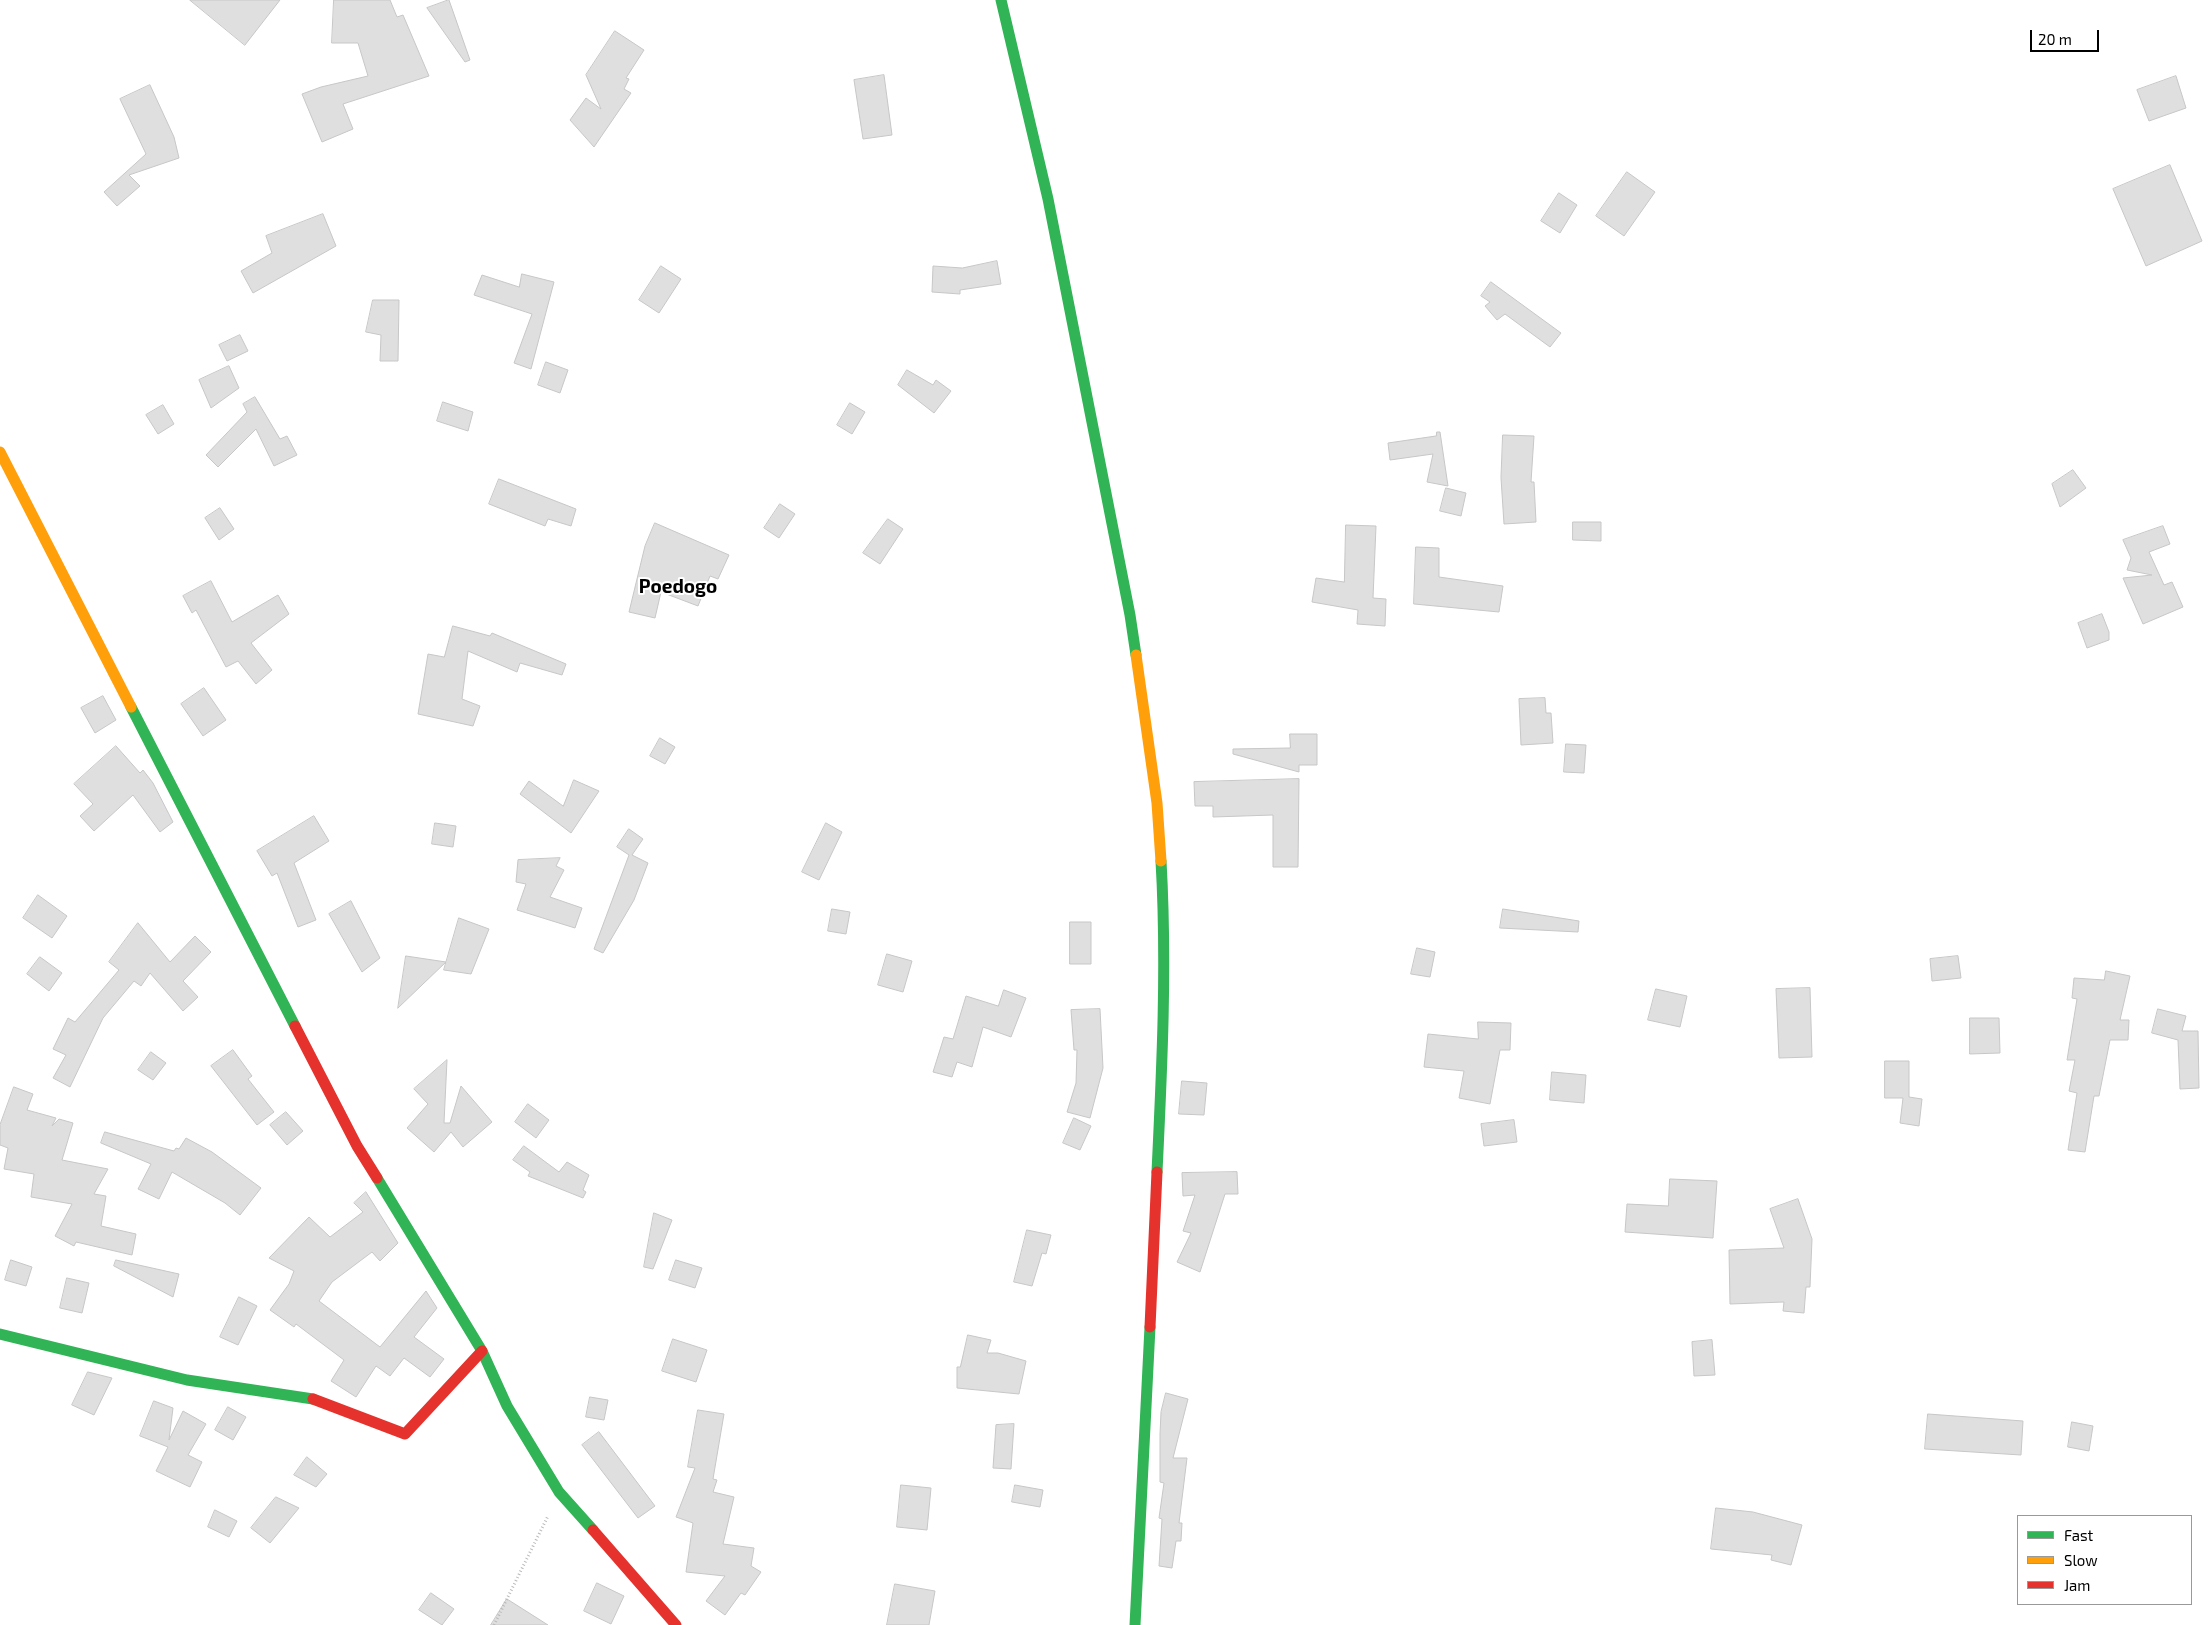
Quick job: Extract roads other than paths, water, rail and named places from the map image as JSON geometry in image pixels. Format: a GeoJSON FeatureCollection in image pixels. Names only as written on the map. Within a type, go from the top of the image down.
{"type":"FeatureCollection","features":[{"type":"Feature","properties":{"kind":"street"},"geometry":{"type":"LineString","coordinates":[[1001,0],[1048,199],[1130,615],[1157,803],[1165,927],[1163,1054],[1135,1625]]}},
{"type":"Feature","properties":{"kind":"street"},"geometry":{"type":"LineString","coordinates":[[0,452],[357,1146],[482,1351],[507,1406],[559,1492],[676,1625]]}},
{"type":"Feature","properties":{"kind":"street"},"geometry":{"type":"LineString","coordinates":[[0,1334],[187,1380],[316,1399],[405,1434],[438,1396],[482,1351]]}},
{"type":"Feature","properties":{"kind":"district","name":"Poedogo"},"geometry":{"type":"Point","coordinates":[678,587]}}]}
